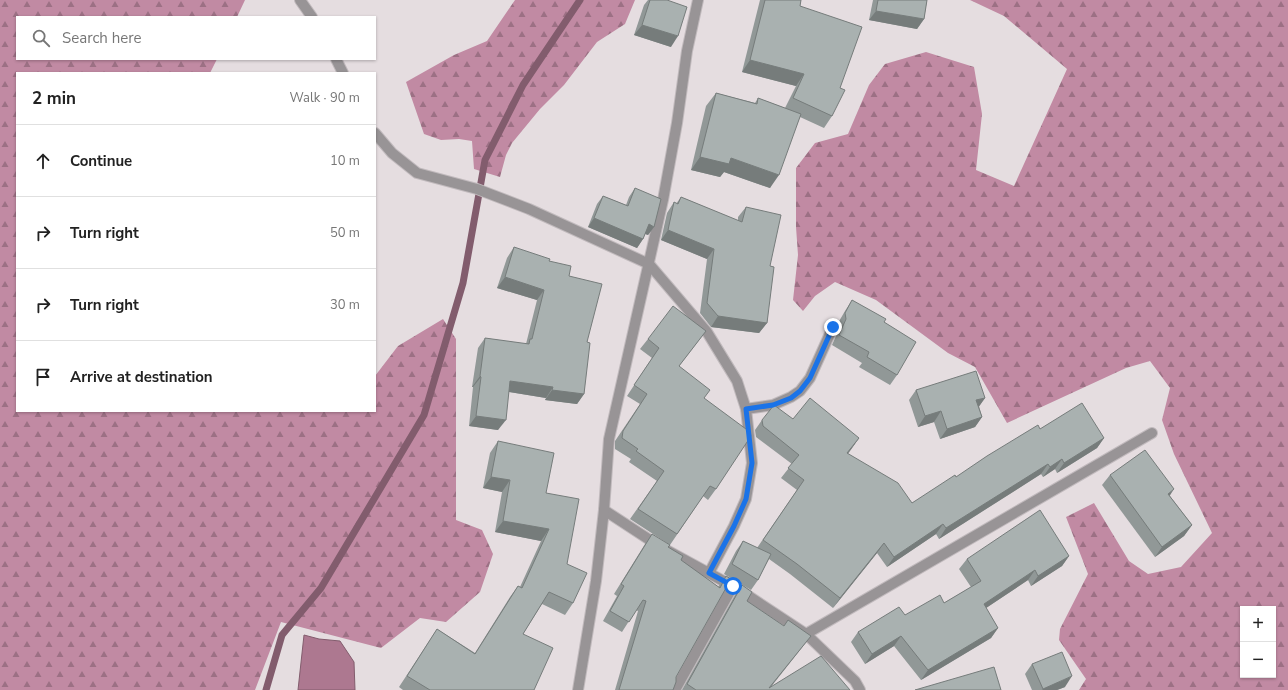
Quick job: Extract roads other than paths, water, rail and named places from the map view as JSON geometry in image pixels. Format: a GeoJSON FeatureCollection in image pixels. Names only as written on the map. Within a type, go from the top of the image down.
{"type":"FeatureCollection","features":[{"type":"Feature","properties":{"kind":"street"},"geometry":{"type":"LineString","coordinates":[[300,0],[311,16]]}},
{"type":"Feature","properties":{"kind":"street"},"geometry":{"type":"LineString","coordinates":[[578,690],[596,581],[604,510],[609,439],[666,185],[687,52],[698,0]]}},
{"type":"Feature","properties":{"kind":"street"},"geometry":{"type":"LineString","coordinates":[[336,60],[342,72]]}},
{"type":"Feature","properties":{"kind":"street"},"geometry":{"type":"LineString","coordinates":[[376,134],[392,153],[418,173],[477,189],[528,209],[648,264],[707,332],[737,381],[746,409],[752,463],[746,499],[734,526],[709,573]]}},
{"type":"Feature","properties":{"kind":"street"},"geometry":{"type":"LineString","coordinates":[[746,409],[773,405],[791,398],[800,391],[810,378],[833,327]]}},
{"type":"Feature","properties":{"kind":"street"},"geometry":{"type":"LineString","coordinates":[[806,634],[1152,433]]}},
{"type":"Feature","properties":{"kind":"street"},"geometry":{"type":"LineString","coordinates":[[604,510],[659,546],[733,586],[806,634],[855,681],[860,690]]}},
{"type":"Feature","properties":{"kind":"street"},"geometry":{"type":"LineString","coordinates":[[675,690],[733,586]]}},
{"type":"Feature","properties":{"kind":"waterway"},"geometry":{"type":"LineString","coordinates":[[266,690],[282,635],[321,588],[424,415],[463,283],[485,160],[523,85],[580,0]]}}]}
